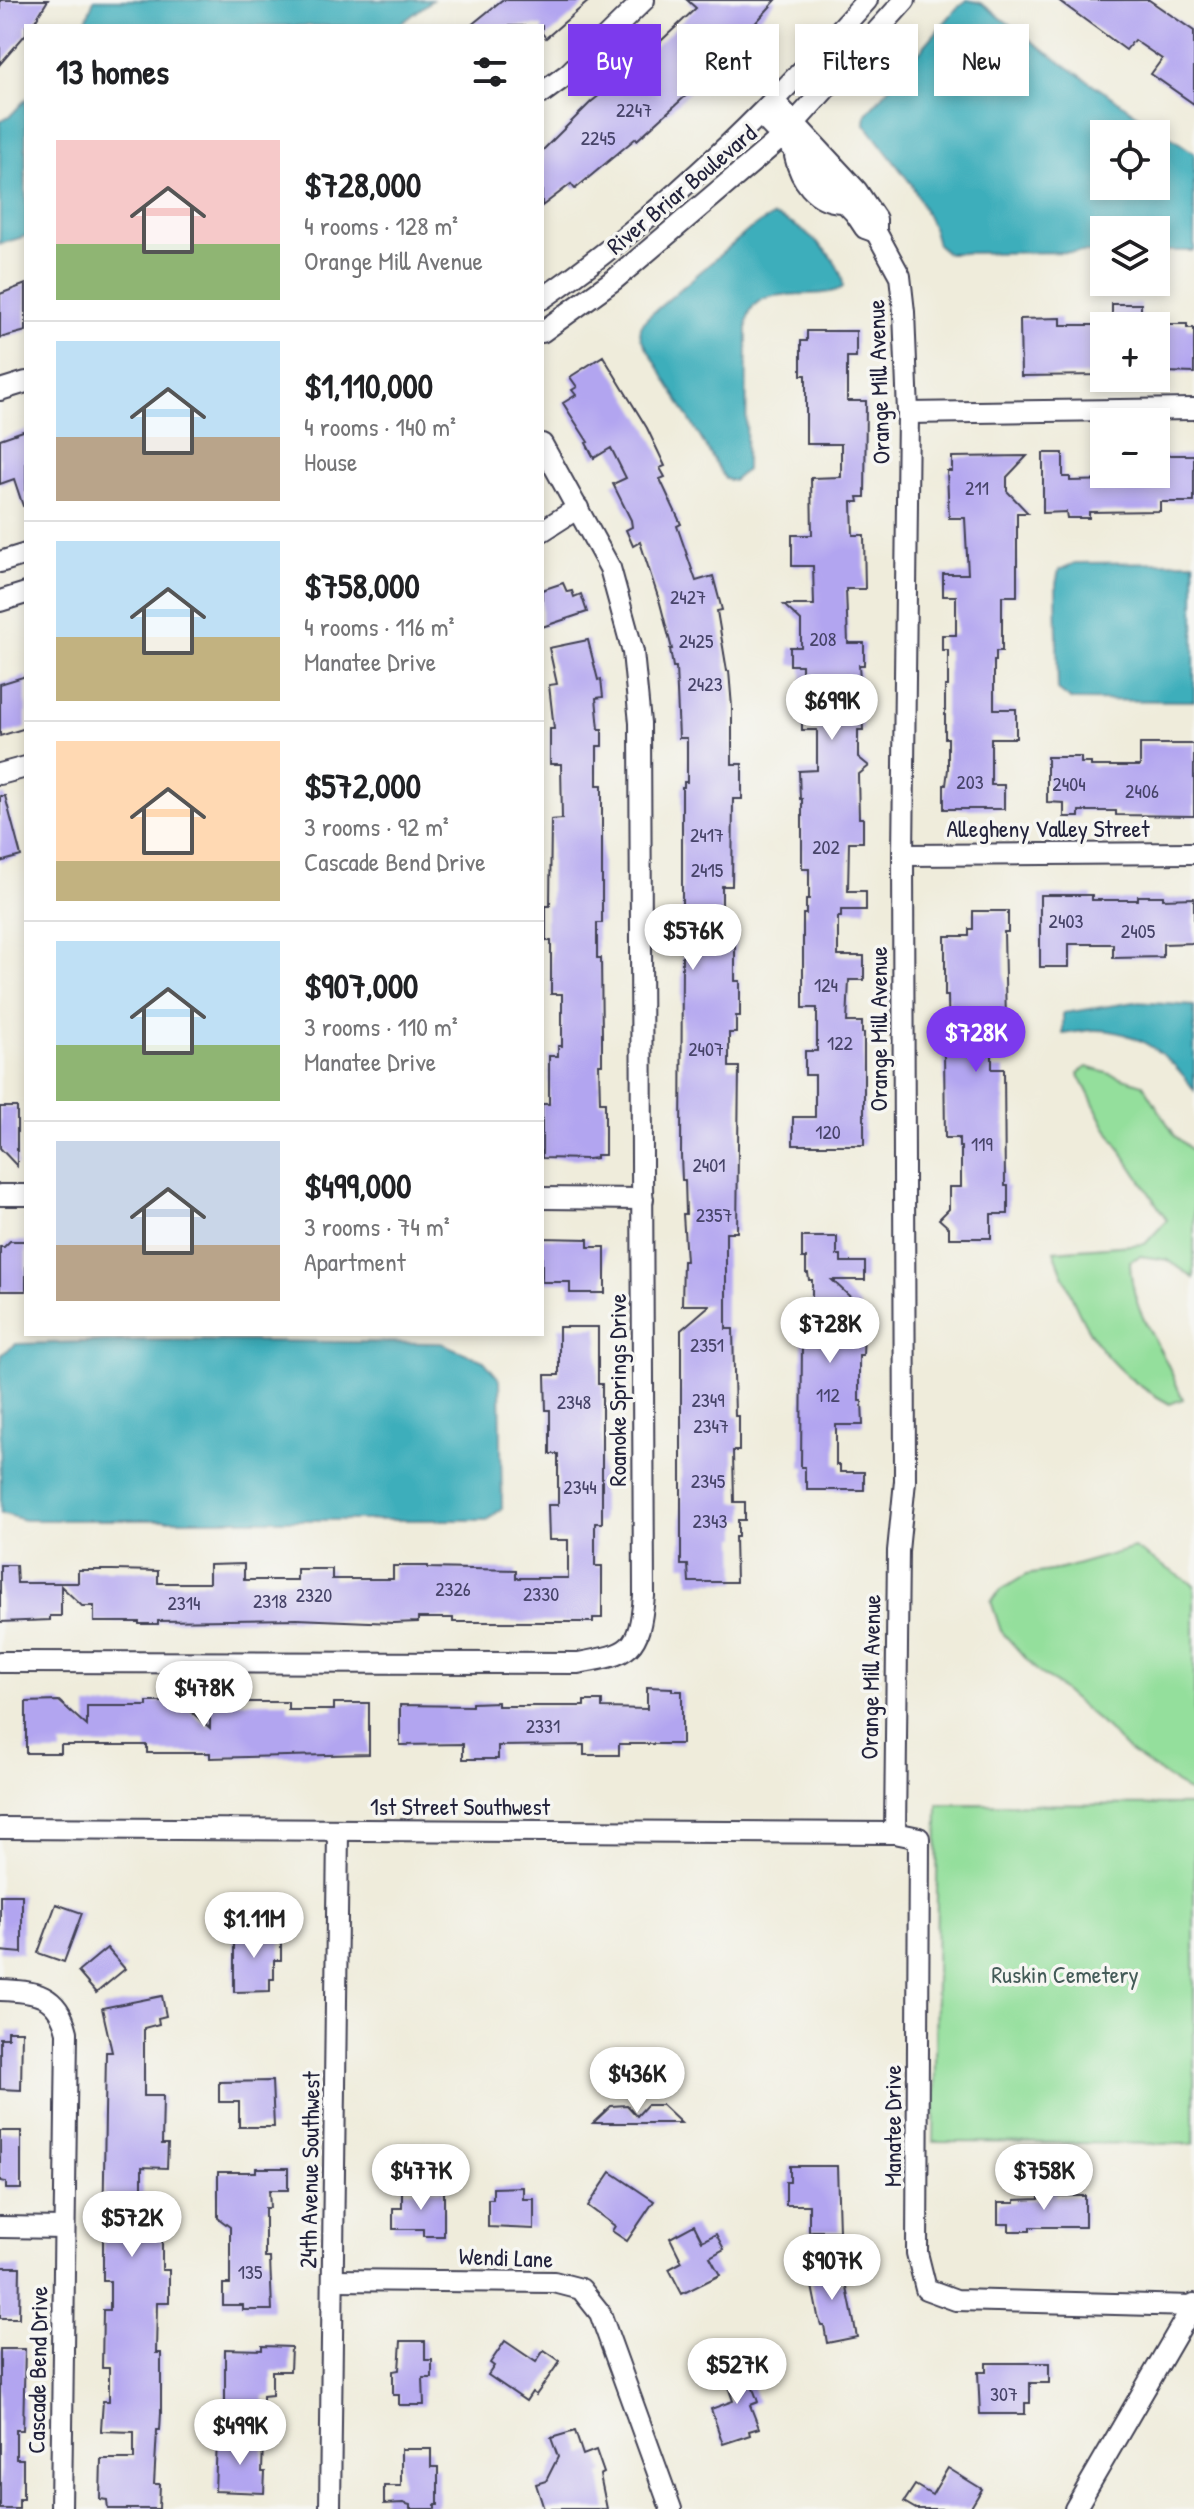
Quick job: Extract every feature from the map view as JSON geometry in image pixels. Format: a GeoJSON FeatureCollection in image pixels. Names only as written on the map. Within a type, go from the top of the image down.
{"type":"FeatureCollection","features":[{"type":"Feature","properties":{"kind":"street"},"geometry":{"type":"LineString","coordinates":[[544,92],[568,74],[644,0]]}},
{"type":"Feature","properties":{"kind":"street","name":"River Briar Boulevard"},"geometry":{"type":"LineString","coordinates":[[544,297],[648,217],[768,108],[867,0]]}},
{"type":"Feature","properties":{"kind":"street","name":"River Briar Boulevard"},"geometry":{"type":"LineString","coordinates":[[544,331],[615,279],[790,136],[905,0]]}},
{"type":"Feature","properties":{"kind":"street","name":"Orange Mill Avenue"},"geometry":{"type":"LineString","coordinates":[[768,108],[790,136],[851,197],[865,228],[876,232],[900,276],[904,312],[908,413],[903,855],[905,1481],[898,1551],[895,1833]]}},
{"type":"Feature","properties":{"kind":"street"},"geometry":{"type":"LineString","coordinates":[[0,390],[24,383]]}},
{"type":"Feature","properties":{"kind":"street"},"geometry":{"type":"LineString","coordinates":[[908,413],[1194,409]]}},
{"type":"Feature","properties":{"kind":"street","name":"Roanoke Springs Drive"},"geometry":{"type":"LineString","coordinates":[[0,1662],[578,1663],[612,1657],[630,1648],[641,1627],[644,1596],[640,723],[633,652],[610,568],[544,448]]}},
{"type":"Feature","properties":{"kind":"street"},"geometry":{"type":"LineString","coordinates":[[544,530],[578,508]]}},
{"type":"Feature","properties":{"kind":"street"},"geometry":{"type":"LineString","coordinates":[[0,562],[24,555]]}},
{"type":"Feature","properties":{"kind":"street"},"geometry":{"type":"LineString","coordinates":[[0,601],[24,594]]}},
{"type":"Feature","properties":{"kind":"street"},"geometry":{"type":"LineString","coordinates":[[0,774],[24,768]]}},
{"type":"Feature","properties":{"kind":"street","name":"Allegheny Valley Street"},"geometry":{"type":"LineString","coordinates":[[903,855],[1194,853]]}},
{"type":"Feature","properties":{"kind":"street"},"geometry":{"type":"LineString","coordinates":[[0,1195],[24,1195]]}},
{"type":"Feature","properties":{"kind":"street"},"geometry":{"type":"LineString","coordinates":[[544,1198],[643,1199]]}},
{"type":"Feature","properties":{"kind":"street","name":"1st Street Southwest"},"geometry":{"type":"LineString","coordinates":[[0,1828],[895,1833],[919,1838]]}},
{"type":"Feature","properties":{"kind":"street","name":"24th Avenue Southwest"},"geometry":{"type":"LineString","coordinates":[[330,2509],[338,1831]]}},
{"type":"Feature","properties":{"kind":"street","name":"Manatee Drive"},"geometry":{"type":"LineString","coordinates":[[919,1838],[917,2253],[926,2289],[956,2300],[1193,2305],[1075,2509]]}},
{"type":"Feature","properties":{"kind":"street","name":"Cascade Bend Drive"},"geometry":{"type":"LineString","coordinates":[[0,1990],[25,1991],[51,2001],[63,2014],[67,2032],[61,2509]]}},
{"type":"Feature","properties":{"kind":"street"},"geometry":{"type":"LineString","coordinates":[[0,2227],[64,2228]]}},
{"type":"Feature","properties":{"kind":"street","name":"Wendi Lane"},"geometry":{"type":"LineString","coordinates":[[333,2280],[554,2282],[581,2289],[600,2313],[671,2509]]}},
{"type":"Feature","properties":{"kind":"green space"},"geometry":{"type":"Polygon","coordinates":[[[1087,1067],[1143,1084],[1175,1136],[1194,1152],[1194,1278],[1168,1260],[1140,1256],[1130,1261],[1137,1303],[1183,1399],[1170,1404],[1125,1374],[1095,1341],[1074,1301],[1054,1251],[1145,1244],[1167,1220],[1105,1126],[1078,1073],[1087,1067]]]}},
{"type":"Feature","properties":{"kind":"green space"},"geometry":{"type":"Polygon","coordinates":[[[1134,1548],[1194,1585],[1194,1795],[1131,1753],[1100,1722],[1038,1672],[1001,1631],[991,1601],[1001,1590],[1026,1575],[1062,1569],[1134,1548]]]}},
{"type":"Feature","properties":{"kind":"green space","name":"Ruskin Cemetery"},"geometry":{"type":"Polygon","coordinates":[[[938,1804],[1194,1805],[1194,2144],[934,2142],[938,1804]]]}},
{"type":"Feature","properties":{"kind":"water"},"geometry":{"type":"Polygon","coordinates":[[[94,0],[432,0],[401,24],[85,24],[94,0]]]}},
{"type":"Feature","properties":{"kind":"water"},"geometry":{"type":"Polygon","coordinates":[[[967,0],[981,3],[1009,24],[943,24],[967,0]]]}},
{"type":"Feature","properties":{"kind":"water"},"geometry":{"type":"Polygon","coordinates":[[[934,35],[934,96],[1029,96],[1029,39],[1146,120],[1090,120],[1090,200],[1170,200],[1170,137],[1194,153],[1194,251],[1170,251],[1170,216],[1090,216],[1090,252],[947,253],[937,244],[932,226],[912,185],[865,124],[866,114],[881,96],[918,96],[918,53],[934,35]]]}},
{"type":"Feature","properties":{"kind":"water"},"geometry":{"type":"Polygon","coordinates":[[[24,101],[24,237],[0,244],[0,121],[24,101]]]}},
{"type":"Feature","properties":{"kind":"water"},"geometry":{"type":"Polygon","coordinates":[[[773,216],[795,226],[818,243],[836,265],[843,287],[817,294],[771,297],[759,301],[751,310],[747,325],[746,470],[733,481],[725,479],[641,338],[640,329],[647,318],[750,229],[773,216]]]}},
{"type":"Feature","properties":{"kind":"water"},"geometry":{"type":"Polygon","coordinates":[[[1194,562],[1194,701],[1071,700],[1058,690],[1056,584],[1059,570],[1075,563],[1194,562]]]}},
{"type":"Feature","properties":{"kind":"water"},"geometry":{"type":"Polygon","coordinates":[[[1135,1002],[1194,1006],[1194,1090],[1164,1056],[1139,1040],[1110,1031],[1063,1034],[1063,1013],[1135,1002]]]}},
{"type":"Feature","properties":{"kind":"water"},"geometry":{"type":"Polygon","coordinates":[[[150,1340],[441,1343],[484,1361],[500,1380],[502,1508],[488,1520],[24,1520],[1,1513],[2,1354],[16,1344],[150,1340]]]}},
{"type":"Feature","properties":{"kind":"building"},"geometry":{"type":"Polygon","coordinates":[[[0,0],[48,0],[33,24],[24,24],[24,36],[0,64],[0,0]]]}},
{"type":"Feature","properties":{"kind":"building"},"geometry":{"type":"Polygon","coordinates":[[[502,0],[590,0],[546,38],[544,24],[472,24],[502,0]]]}},
{"type":"Feature","properties":{"kind":"building"},"geometry":{"type":"Polygon","coordinates":[[[687,0],[776,0],[755,24],[679,24],[696,8],[687,0]]]}},
{"type":"Feature","properties":{"kind":"building"},"geometry":{"type":"Polygon","coordinates":[[[1058,0],[1149,0],[1194,31],[1194,104],[1151,74],[1162,59],[1134,40],[1126,50],[1058,0]]]}},
{"type":"Feature","properties":{"kind":"building"},"geometry":{"type":"Polygon","coordinates":[[[677,26],[677,96],[686,96],[637,140],[575,189],[571,184],[544,204],[544,149],[599,96],[661,96],[661,41],[677,26]]]}},
{"type":"Feature","properties":{"kind":"building"},"geometry":{"type":"Polygon","coordinates":[[[24,285],[24,332],[0,338],[0,294],[24,285]]]}},
{"type":"Feature","properties":{"kind":"building"},"geometry":{"type":"Polygon","coordinates":[[[1112,304],[1141,304],[1141,312],[1112,312],[1112,304]]]}},
{"type":"Feature","properties":{"kind":"building"},"geometry":{"type":"Polygon","coordinates":[[[1061,318],[1061,325],[1090,325],[1090,375],[1021,376],[1020,319],[1061,318]]]}},
{"type":"Feature","properties":{"kind":"building"},"geometry":{"type":"Polygon","coordinates":[[[1170,324],[1187,324],[1187,328],[1194,328],[1194,373],[1170,372],[1170,324]]]}},
{"type":"Feature","properties":{"kind":"building"},"geometry":{"type":"Polygon","coordinates":[[[807,331],[856,331],[856,357],[847,357],[847,401],[866,401],[865,497],[858,497],[859,502],[852,502],[853,535],[864,535],[865,589],[846,589],[848,643],[864,643],[864,665],[859,665],[863,730],[858,730],[858,757],[869,766],[858,775],[863,842],[849,842],[848,891],[866,891],[866,910],[841,910],[841,917],[838,917],[838,956],[864,956],[864,980],[849,980],[847,1022],[862,1022],[864,1033],[864,1145],[793,1145],[793,1117],[815,1117],[815,1075],[805,1075],[805,1051],[817,1051],[817,1008],[803,1008],[803,914],[806,914],[806,899],[809,899],[809,869],[802,869],[799,771],[817,770],[817,730],[802,730],[802,665],[790,665],[790,647],[801,647],[801,621],[784,605],[814,605],[813,566],[792,566],[792,535],[812,535],[811,478],[841,477],[841,444],[806,444],[806,375],[801,375],[801,341],[807,341],[807,331]]]}},
{"type":"Feature","properties":{"kind":"building"},"geometry":{"type":"Polygon","coordinates":[[[603,356],[647,428],[665,466],[660,468],[665,477],[660,479],[681,524],[677,526],[696,581],[713,576],[722,610],[717,611],[729,671],[732,764],[742,764],[742,799],[733,799],[732,886],[722,886],[722,938],[735,938],[735,981],[740,981],[740,1016],[736,1016],[736,1033],[729,1033],[729,1067],[739,1067],[737,1232],[726,1232],[726,1329],[733,1329],[735,1416],[739,1416],[739,1451],[733,1451],[734,1502],[745,1502],[745,1520],[738,1520],[738,1537],[735,1537],[736,1582],[689,1582],[688,1565],[681,1565],[681,1330],[710,1305],[682,1305],[683,1261],[686,1261],[683,1214],[686,1214],[681,1155],[682,956],[687,956],[687,919],[682,919],[682,787],[687,782],[687,738],[679,738],[676,667],[673,667],[672,649],[660,603],[640,542],[633,546],[626,530],[632,527],[631,520],[613,484],[626,478],[611,448],[594,458],[588,442],[563,403],[576,395],[572,390],[577,387],[570,377],[603,356]]]}},
{"type":"Feature","properties":{"kind":"building"},"geometry":{"type":"Polygon","coordinates":[[[24,431],[24,506],[14,479],[0,484],[0,439],[24,431]]]}},
{"type":"Feature","properties":{"kind":"building"},"geometry":{"type":"Polygon","coordinates":[[[1043,453],[1063,453],[1063,477],[1070,477],[1070,481],[1090,481],[1090,488],[1170,488],[1170,455],[1194,455],[1194,502],[1160,502],[1160,511],[1089,512],[1089,518],[1067,518],[1066,512],[1043,513],[1043,453]]]}},
{"type":"Feature","properties":{"kind":"building"},"geometry":{"type":"Polygon","coordinates":[[[1027,456],[1007,477],[1007,491],[1028,513],[1017,513],[1017,596],[1002,596],[1002,651],[996,651],[994,661],[994,709],[1016,709],[1016,738],[991,738],[991,785],[1004,785],[1004,809],[944,809],[948,769],[945,686],[948,686],[948,650],[942,650],[942,635],[956,635],[956,596],[943,596],[943,574],[968,574],[965,518],[949,518],[947,471],[952,471],[952,457],[1027,456]]]}},
{"type":"Feature","properties":{"kind":"building"},"geometry":{"type":"Polygon","coordinates":[[[563,583],[567,592],[572,591],[574,597],[581,594],[587,612],[544,626],[544,589],[563,583]]]}},
{"type":"Feature","properties":{"kind":"building"},"geometry":{"type":"Polygon","coordinates":[[[588,640],[598,680],[601,679],[603,697],[596,698],[599,729],[602,729],[602,746],[597,746],[597,785],[602,785],[602,923],[597,923],[597,958],[601,958],[602,1064],[599,1064],[600,1102],[605,1102],[605,1155],[588,1159],[544,1158],[544,1104],[549,1104],[549,1056],[558,1056],[558,1046],[562,1046],[562,994],[551,994],[551,941],[546,941],[546,906],[550,906],[551,820],[562,819],[561,764],[550,764],[550,729],[554,729],[549,685],[557,684],[549,648],[588,640]]]}},
{"type":"Feature","properties":{"kind":"building"},"geometry":{"type":"Polygon","coordinates":[[[24,677],[24,729],[0,736],[0,684],[24,677]]]}},
{"type":"Feature","properties":{"kind":"building"},"geometry":{"type":"Polygon","coordinates":[[[1140,744],[1194,744],[1194,816],[1079,811],[1079,817],[1064,817],[1064,803],[1047,802],[1047,757],[1081,757],[1081,763],[1091,763],[1091,766],[1140,766],[1140,744]]]}},
{"type":"Feature","properties":{"kind":"building"},"geometry":{"type":"Polygon","coordinates":[[[0,796],[5,796],[21,856],[0,862],[0,796]]]}},
{"type":"Feature","properties":{"kind":"building"},"geometry":{"type":"Polygon","coordinates":[[[1040,895],[1092,895],[1092,900],[1138,900],[1138,896],[1194,898],[1194,943],[1163,944],[1163,957],[1113,958],[1113,944],[1069,944],[1069,967],[1040,967],[1040,895]]]}},
{"type":"Feature","properties":{"kind":"building"},"geometry":{"type":"Polygon","coordinates":[[[973,911],[1008,911],[1008,932],[1004,932],[1006,1022],[992,1022],[992,1069],[1004,1069],[1008,1214],[991,1214],[991,1238],[949,1238],[949,1228],[939,1219],[949,1209],[949,1187],[961,1187],[961,1147],[959,1138],[945,1138],[944,1051],[947,1051],[949,1041],[945,936],[969,936],[969,929],[973,929],[973,911]]]}},
{"type":"Feature","properties":{"kind":"building"},"geometry":{"type":"Polygon","coordinates":[[[0,1107],[17,1107],[17,1166],[0,1148],[0,1107]]]}},
{"type":"Feature","properties":{"kind":"building"},"geometry":{"type":"Polygon","coordinates":[[[802,1237],[837,1237],[837,1255],[841,1255],[841,1262],[865,1262],[865,1280],[832,1280],[860,1306],[860,1330],[864,1330],[863,1355],[859,1355],[859,1401],[862,1401],[863,1425],[836,1425],[836,1465],[840,1465],[840,1472],[864,1472],[864,1490],[807,1490],[805,1467],[801,1467],[802,1341],[799,1341],[798,1320],[812,1320],[812,1280],[806,1273],[806,1258],[802,1258],[802,1237]]]}},
{"type":"Feature","properties":{"kind":"building"},"geometry":{"type":"Polygon","coordinates":[[[544,1238],[588,1239],[588,1247],[605,1247],[605,1293],[570,1293],[570,1282],[544,1282],[544,1238]]]}},
{"type":"Feature","properties":{"kind":"building"},"geometry":{"type":"Polygon","coordinates":[[[10,1241],[24,1241],[24,1291],[0,1291],[0,1247],[10,1241]]]}},
{"type":"Feature","properties":{"kind":"building"},"geometry":{"type":"Polygon","coordinates":[[[559,1327],[598,1327],[598,1384],[602,1384],[602,1523],[595,1523],[595,1566],[602,1566],[602,1618],[593,1618],[593,1622],[453,1622],[453,1618],[418,1618],[418,1622],[393,1623],[297,1619],[158,1621],[158,1624],[94,1622],[94,1606],[82,1606],[61,1586],[61,1616],[50,1616],[50,1620],[0,1622],[0,1565],[16,1565],[17,1583],[78,1583],[78,1570],[113,1570],[158,1571],[158,1583],[209,1583],[209,1565],[244,1564],[244,1580],[297,1580],[297,1569],[332,1569],[332,1579],[393,1579],[393,1566],[516,1570],[516,1578],[568,1578],[568,1540],[549,1540],[548,1505],[558,1505],[558,1454],[550,1454],[550,1410],[546,1410],[545,1375],[559,1375],[559,1327]]]}},
{"type":"Feature","properties":{"kind":"building"},"geometry":{"type":"Polygon","coordinates":[[[647,1687],[682,1691],[682,1744],[619,1744],[619,1755],[584,1755],[584,1745],[498,1746],[498,1759],[463,1759],[463,1744],[400,1745],[400,1705],[472,1706],[472,1703],[498,1702],[498,1706],[584,1706],[584,1701],[602,1701],[602,1708],[647,1709],[647,1687]]]}},
{"type":"Feature","properties":{"kind":"building"},"geometry":{"type":"Polygon","coordinates":[[[59,1701],[87,1726],[87,1706],[147,1706],[147,1702],[180,1702],[210,1728],[210,1706],[219,1706],[219,1702],[288,1702],[288,1710],[334,1710],[334,1703],[369,1703],[369,1754],[210,1758],[210,1753],[147,1753],[147,1745],[61,1745],[61,1753],[26,1753],[26,1702],[59,1701]]]}},
{"type":"Feature","properties":{"kind":"building"},"geometry":{"type":"Polygon","coordinates":[[[0,1895],[22,1895],[22,1953],[0,1951],[0,1895]]]}},
{"type":"Feature","properties":{"kind":"building"},"geometry":{"type":"Polygon","coordinates":[[[56,1904],[82,1913],[64,1962],[38,1953],[56,1904]]]}},
{"type":"Feature","properties":{"kind":"building"},"geometry":{"type":"Polygon","coordinates":[[[256,1923],[256,1940],[281,1940],[281,1960],[274,1960],[274,1979],[270,1979],[270,1991],[234,1992],[234,1924],[256,1923]]]}},
{"type":"Feature","properties":{"kind":"building"},"geometry":{"type":"Polygon","coordinates":[[[107,1948],[125,1969],[96,1993],[78,1972],[107,1948]]]}},
{"type":"Feature","properties":{"kind":"building"},"geometry":{"type":"Polygon","coordinates":[[[162,1996],[166,2016],[158,2018],[159,2024],[144,2028],[144,2096],[163,2096],[162,2144],[168,2144],[167,2168],[142,2167],[142,2227],[162,2227],[162,2270],[169,2270],[169,2303],[157,2303],[156,2353],[161,2353],[161,2413],[154,2484],[160,2484],[159,2509],[108,2509],[107,2500],[100,2499],[101,2459],[134,2459],[134,2432],[101,2431],[103,2401],[109,2401],[109,2368],[102,2368],[103,2310],[110,2310],[110,2281],[103,2281],[103,2236],[106,2052],[112,2052],[102,2008],[162,1996]]]}},
{"type":"Feature","properties":{"kind":"building"},"geometry":{"type":"Polygon","coordinates":[[[8,2031],[22,2031],[21,2090],[0,2089],[0,2038],[8,2038],[8,2031]]]}},
{"type":"Feature","properties":{"kind":"building"},"geometry":{"type":"Polygon","coordinates":[[[272,2081],[274,2127],[239,2127],[239,2102],[219,2102],[219,2082],[272,2081]]]}},
{"type":"Feature","properties":{"kind":"building"},"geometry":{"type":"Polygon","coordinates":[[[627,2105],[637,2116],[647,2105],[662,2105],[681,2123],[593,2123],[611,2106],[627,2105]]]}},
{"type":"Feature","properties":{"kind":"building"},"geometry":{"type":"Polygon","coordinates":[[[0,2131],[21,2131],[21,2189],[6,2189],[6,2182],[0,2181],[0,2131]]]}},
{"type":"Feature","properties":{"kind":"building"},"geometry":{"type":"Polygon","coordinates":[[[790,2166],[837,2166],[839,2231],[809,2231],[809,2205],[786,2205],[790,2166]]]}},
{"type":"Feature","properties":{"kind":"building"},"geometry":{"type":"Polygon","coordinates":[[[256,2168],[288,2168],[288,2190],[269,2190],[270,2208],[265,2208],[265,2258],[270,2258],[272,2310],[243,2310],[243,2305],[223,2305],[223,2284],[230,2284],[230,2227],[218,2218],[218,2172],[256,2172],[256,2168]]]}},
{"type":"Feature","properties":{"kind":"building"},"geometry":{"type":"Polygon","coordinates":[[[611,2172],[654,2201],[627,2241],[612,2231],[615,2226],[588,2206],[611,2172]]]}},
{"type":"Feature","properties":{"kind":"building"},"geometry":{"type":"Polygon","coordinates":[[[1039,2186],[1056,2186],[1056,2196],[1085,2196],[1085,2227],[1030,2227],[1030,2231],[1009,2231],[1009,2224],[998,2224],[998,2203],[1039,2199],[1039,2186]]]}},
{"type":"Feature","properties":{"kind":"building"},"geometry":{"type":"Polygon","coordinates":[[[523,2187],[523,2199],[534,2199],[534,2229],[488,2227],[488,2199],[493,2199],[493,2188],[523,2187]]]}},
{"type":"Feature","properties":{"kind":"building"},"geometry":{"type":"Polygon","coordinates":[[[402,2190],[444,2190],[444,2236],[423,2236],[423,2229],[393,2229],[393,2208],[402,2208],[402,2190]]]}},
{"type":"Feature","properties":{"kind":"building"},"geometry":{"type":"Polygon","coordinates":[[[694,2225],[702,2241],[716,2234],[724,2249],[710,2257],[720,2275],[682,2294],[669,2269],[682,2262],[670,2238],[694,2225]]]}},
{"type":"Feature","properties":{"kind":"building"},"geometry":{"type":"Polygon","coordinates":[[[835,2260],[840,2284],[846,2283],[857,2337],[827,2343],[808,2266],[835,2260]]]}},
{"type":"Feature","properties":{"kind":"building"},"geometry":{"type":"Polygon","coordinates":[[[0,2267],[20,2267],[19,2318],[0,2318],[0,2267]]]}},
{"type":"Feature","properties":{"kind":"building"},"geometry":{"type":"Polygon","coordinates":[[[401,2341],[425,2341],[425,2360],[432,2360],[432,2378],[423,2378],[424,2405],[399,2405],[399,2395],[393,2395],[393,2371],[399,2370],[401,2341]]]}},
{"type":"Feature","properties":{"kind":"building"},"geometry":{"type":"Polygon","coordinates":[[[505,2341],[536,2362],[544,2350],[560,2361],[536,2395],[532,2392],[526,2401],[488,2375],[494,2366],[490,2363],[505,2341]]]}},
{"type":"Feature","properties":{"kind":"building"},"geometry":{"type":"Polygon","coordinates":[[[262,2346],[291,2347],[290,2371],[272,2371],[272,2395],[263,2396],[263,2409],[225,2409],[225,2349],[262,2350],[262,2346]]]}},
{"type":"Feature","properties":{"kind":"building"},"geometry":{"type":"Polygon","coordinates":[[[0,2349],[25,2349],[23,2430],[16,2430],[16,2459],[23,2459],[23,2499],[19,2499],[19,2509],[0,2509],[0,2349]]]}},
{"type":"Feature","properties":{"kind":"building"},"geometry":{"type":"Polygon","coordinates":[[[743,2361],[758,2402],[750,2405],[759,2428],[749,2431],[750,2435],[723,2444],[711,2409],[733,2401],[722,2369],[743,2361]]]}},
{"type":"Feature","properties":{"kind":"building"},"geometry":{"type":"Polygon","coordinates":[[[986,2363],[1049,2363],[1049,2383],[1030,2383],[1030,2403],[1025,2403],[1025,2414],[980,2414],[978,2372],[986,2372],[986,2363]]]}},
{"type":"Feature","properties":{"kind":"building"},"geometry":{"type":"Polygon","coordinates":[[[575,2431],[583,2455],[596,2450],[604,2473],[600,2475],[607,2509],[544,2509],[536,2484],[546,2481],[558,2457],[551,2438],[575,2431]]]}},
{"type":"Feature","properties":{"kind":"building"},"geometry":{"type":"Polygon","coordinates":[[[217,2440],[263,2442],[264,2493],[215,2491],[217,2440]]]}},
{"type":"Feature","properties":{"kind":"building"},"geometry":{"type":"Polygon","coordinates":[[[401,2449],[431,2449],[431,2467],[438,2467],[438,2505],[435,2509],[410,2509],[410,2505],[403,2503],[384,2504],[384,2486],[401,2486],[401,2449]]]}},
{"type":"Feature","properties":{"kind":"building"},"geometry":{"type":"Polygon","coordinates":[[[948,2468],[982,2489],[970,2509],[916,2509],[904,2502],[915,2485],[932,2495],[948,2468]]]}}]}
